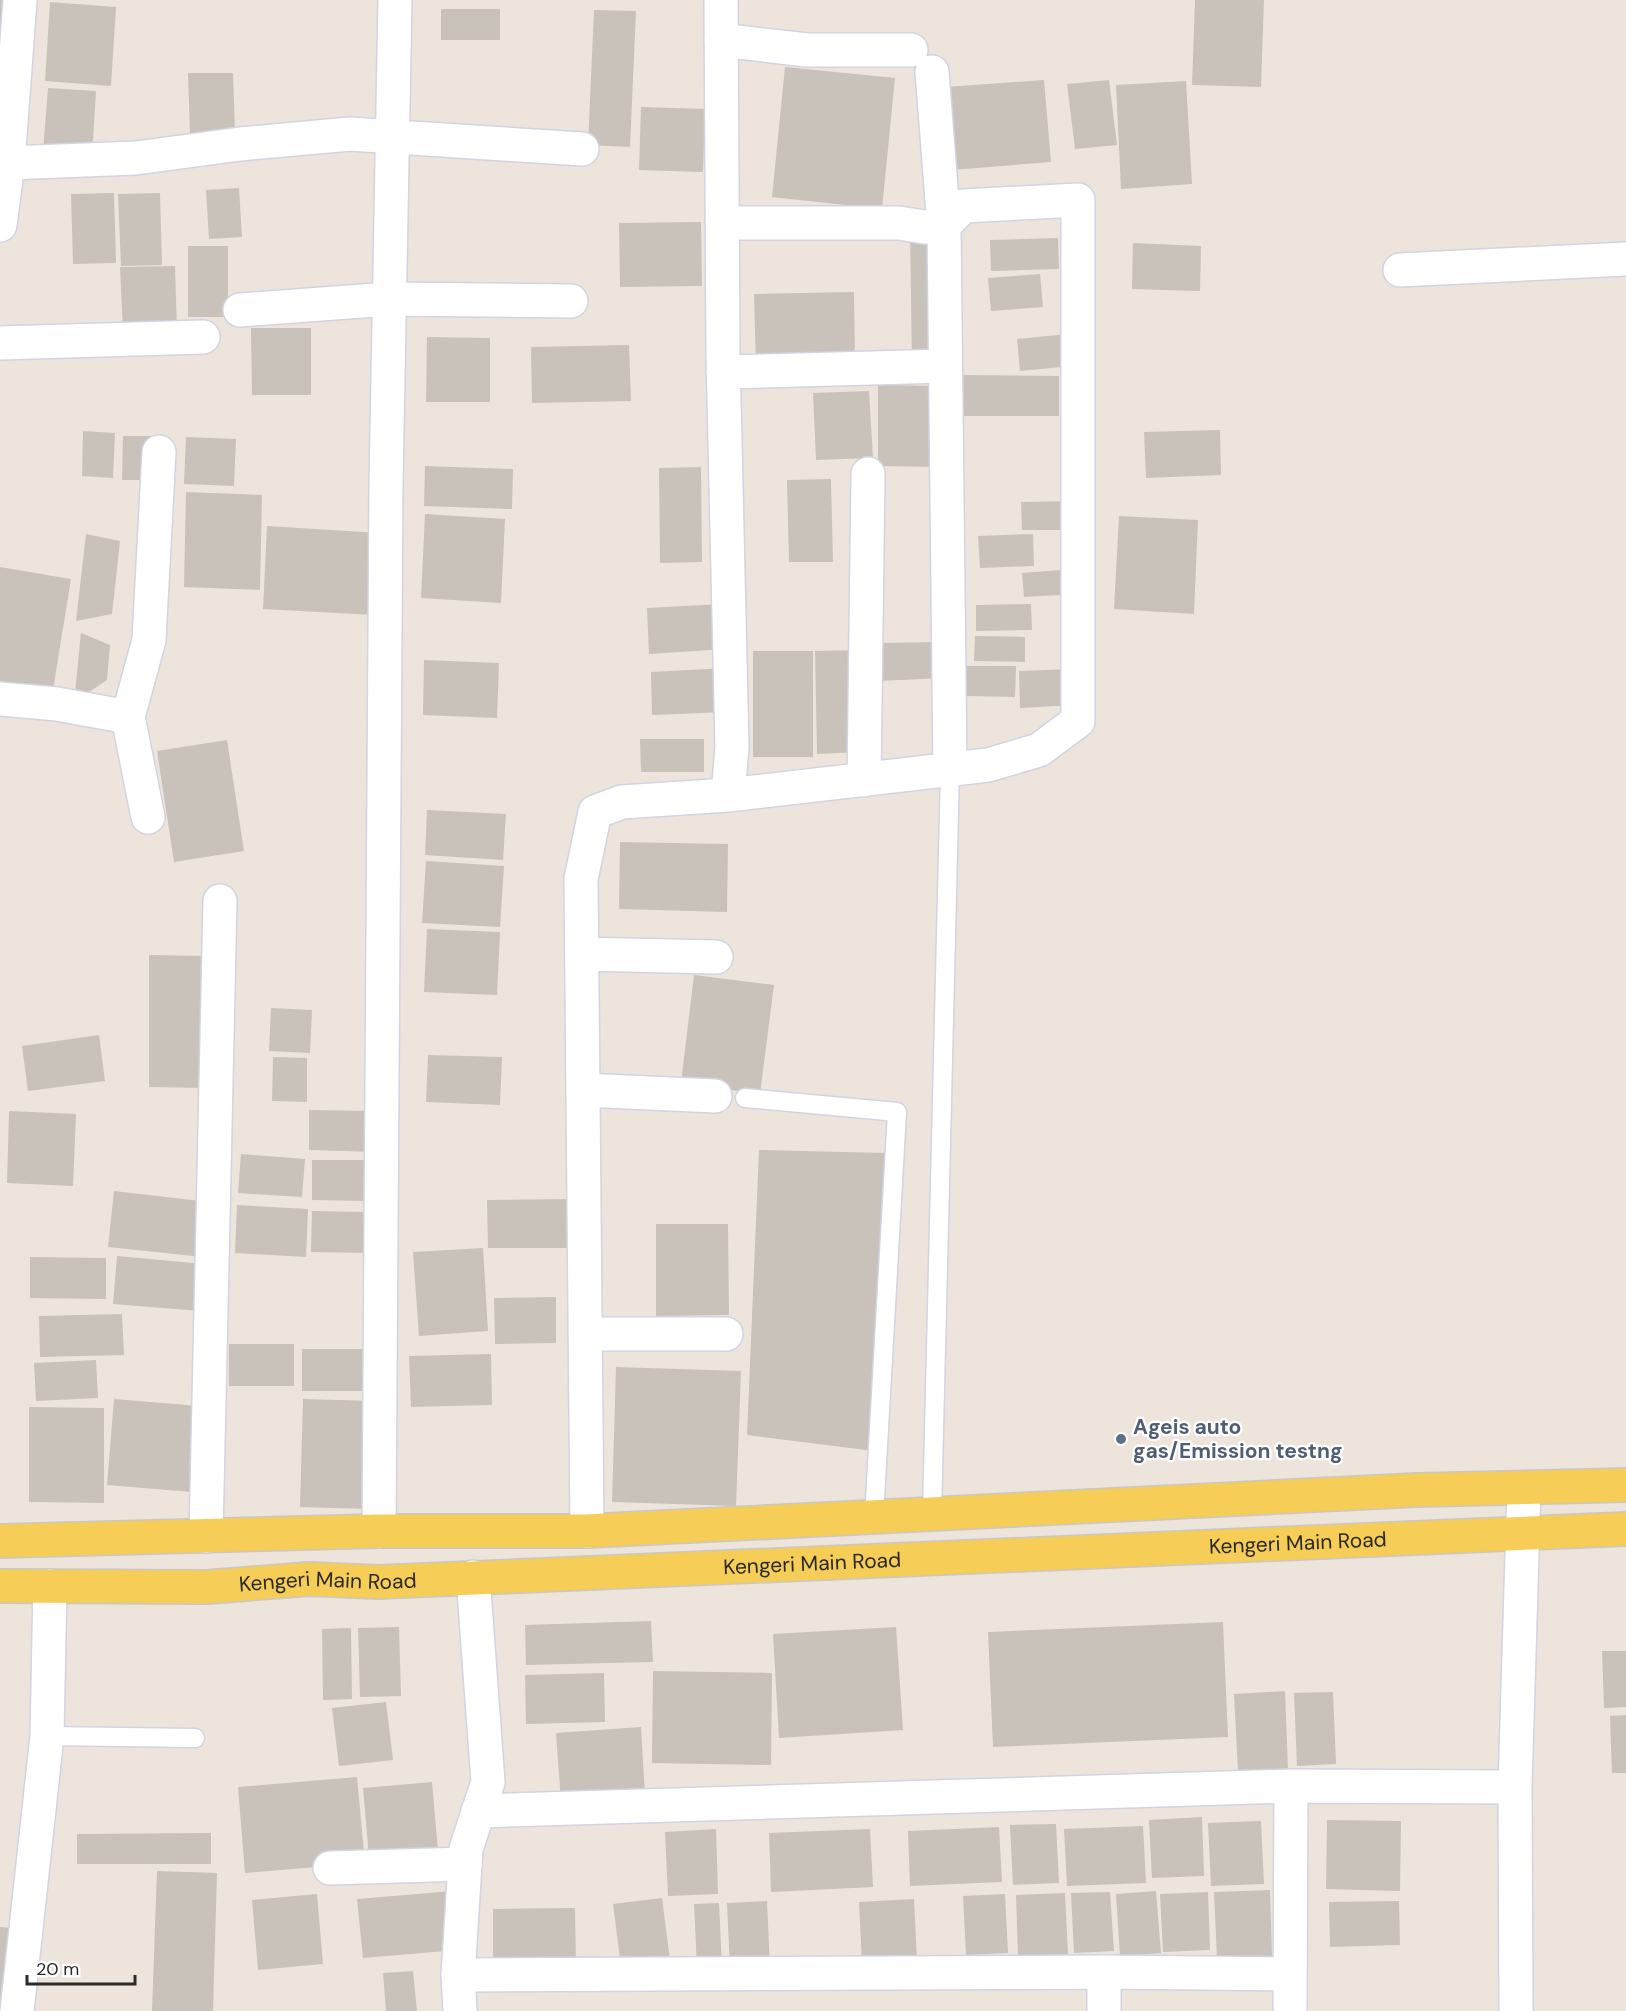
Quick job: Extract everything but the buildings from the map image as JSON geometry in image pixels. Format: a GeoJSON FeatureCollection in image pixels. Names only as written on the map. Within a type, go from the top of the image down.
{"type":"FeatureCollection","features":[{"type":"Feature","properties":{"kind":"main road","name":"Kengeri Main Road"},"geometry":{"type":"LineString","coordinates":[[0,1541],[379,1531],[587,1531],[1405,1490],[1626,1485]]}},
{"type":"Feature","properties":{"kind":"main road","name":"Kengeri Main Road"},"geometry":{"type":"LineString","coordinates":[[0,1586],[207,1587],[309,1579],[378,1582],[473,1577],[587,1575],[1626,1528]]}},
{"type":"Feature","properties":{"kind":"street"},"geometry":{"type":"LineString","coordinates":[[0,225],[8,163],[6,96],[20,0]]}},
{"type":"Feature","properties":{"kind":"street"},"geometry":{"type":"LineString","coordinates":[[379,1531],[389,299],[395,0]]}},
{"type":"Feature","properties":{"kind":"street"},"geometry":{"type":"LineString","coordinates":[[721,0],[723,372],[732,747],[728,795]]}},
{"type":"Feature","properties":{"kind":"street"},"geometry":{"type":"LineString","coordinates":[[721,40],[922,61],[944,226],[950,770]]}},
{"type":"Feature","properties":{"kind":"street"},"geometry":{"type":"LineString","coordinates":[[8,163],[136,158],[240,144],[350,134],[582,149]]}},
{"type":"Feature","properties":{"kind":"street"},"geometry":{"type":"LineString","coordinates":[[587,1531],[581,879],[595,812],[622,802],[728,795],[988,765],[1039,750],[1078,721],[1078,200],[963,206],[944,226],[924,227],[899,223],[722,223]]}},
{"type":"Feature","properties":{"kind":"street"},"geometry":{"type":"LineString","coordinates":[[1400,270],[1626,259]]}},
{"type":"Feature","properties":{"kind":"street"},"geometry":{"type":"LineString","coordinates":[[240,310],[389,299],[571,301]]}},
{"type":"Feature","properties":{"kind":"street"},"geometry":{"type":"LineString","coordinates":[[0,343],[203,337]]}},
{"type":"Feature","properties":{"kind":"street"},"geometry":{"type":"LineString","coordinates":[[723,372],[945,366]]}},
{"type":"Feature","properties":{"kind":"street"},"geometry":{"type":"LineString","coordinates":[[148,817],[128,717],[149,640],[159,452]]}},
{"type":"Feature","properties":{"kind":"street"},"geometry":{"type":"LineString","coordinates":[[864,780],[868,474]]}},
{"type":"Feature","properties":{"kind":"street"},"geometry":{"type":"LineString","coordinates":[[0,699],[57,704],[128,717]]}},
{"type":"Feature","properties":{"kind":"street"},"geometry":{"type":"LineString","coordinates":[[206,1536],[220,901]]}},
{"type":"Feature","properties":{"kind":"street"},"geometry":{"type":"LineString","coordinates":[[582,954],[716,957]]}},
{"type":"Feature","properties":{"kind":"street"},"geometry":{"type":"LineString","coordinates":[[583,1090],[730,1097]]}},
{"type":"Feature","properties":{"kind":"street"},"geometry":{"type":"LineString","coordinates":[[585,1334],[726,1334]]}},
{"type":"Feature","properties":{"kind":"street"},"geometry":{"type":"LineString","coordinates":[[1516,2011],[1515,1787],[1525,1531],[1524,1488]]}},
{"type":"Feature","properties":{"kind":"street"},"geometry":{"type":"LineString","coordinates":[[460,2011],[458,1975],[466,1850],[488,1782],[473,1577]]}},
{"type":"Feature","properties":{"kind":"street"},"geometry":{"type":"LineString","coordinates":[[17,2011],[47,1736],[50,1586]]}},
{"type":"Feature","properties":{"kind":"street"},"geometry":{"type":"LineString","coordinates":[[478,1811],[1291,1786],[1515,1787]]}},
{"type":"Feature","properties":{"kind":"street"},"geometry":{"type":"LineString","coordinates":[[1290,2011],[1291,1786]]}},
{"type":"Feature","properties":{"kind":"street"},"geometry":{"type":"LineString","coordinates":[[330,1868],[465,1864]]}},
{"type":"Feature","properties":{"kind":"street"},"geometry":{"type":"LineString","coordinates":[[458,1975],[1104,1972],[1290,1974]]}},
{"type":"Feature","properties":{"kind":"street"},"geometry":{"type":"LineString","coordinates":[[1104,1972],[1104,2011]]}},
{"type":"Feature","properties":{"kind":"lane"},"geometry":{"type":"LineString","coordinates":[[932,1514],[950,770]]}},
{"type":"Feature","properties":{"kind":"lane"},"geometry":{"type":"LineString","coordinates":[[730,1097],[897,1112],[874,1517]]}},
{"type":"Feature","properties":{"kind":"lane"},"geometry":{"type":"LineString","coordinates":[[47,1736],[195,1738]]}},
{"type":"Feature","properties":{"kind":"place","name":"Ageis auto gas/Emission testng"},"geometry":{"type":"Point","coordinates":[1121,1439]}}]}
